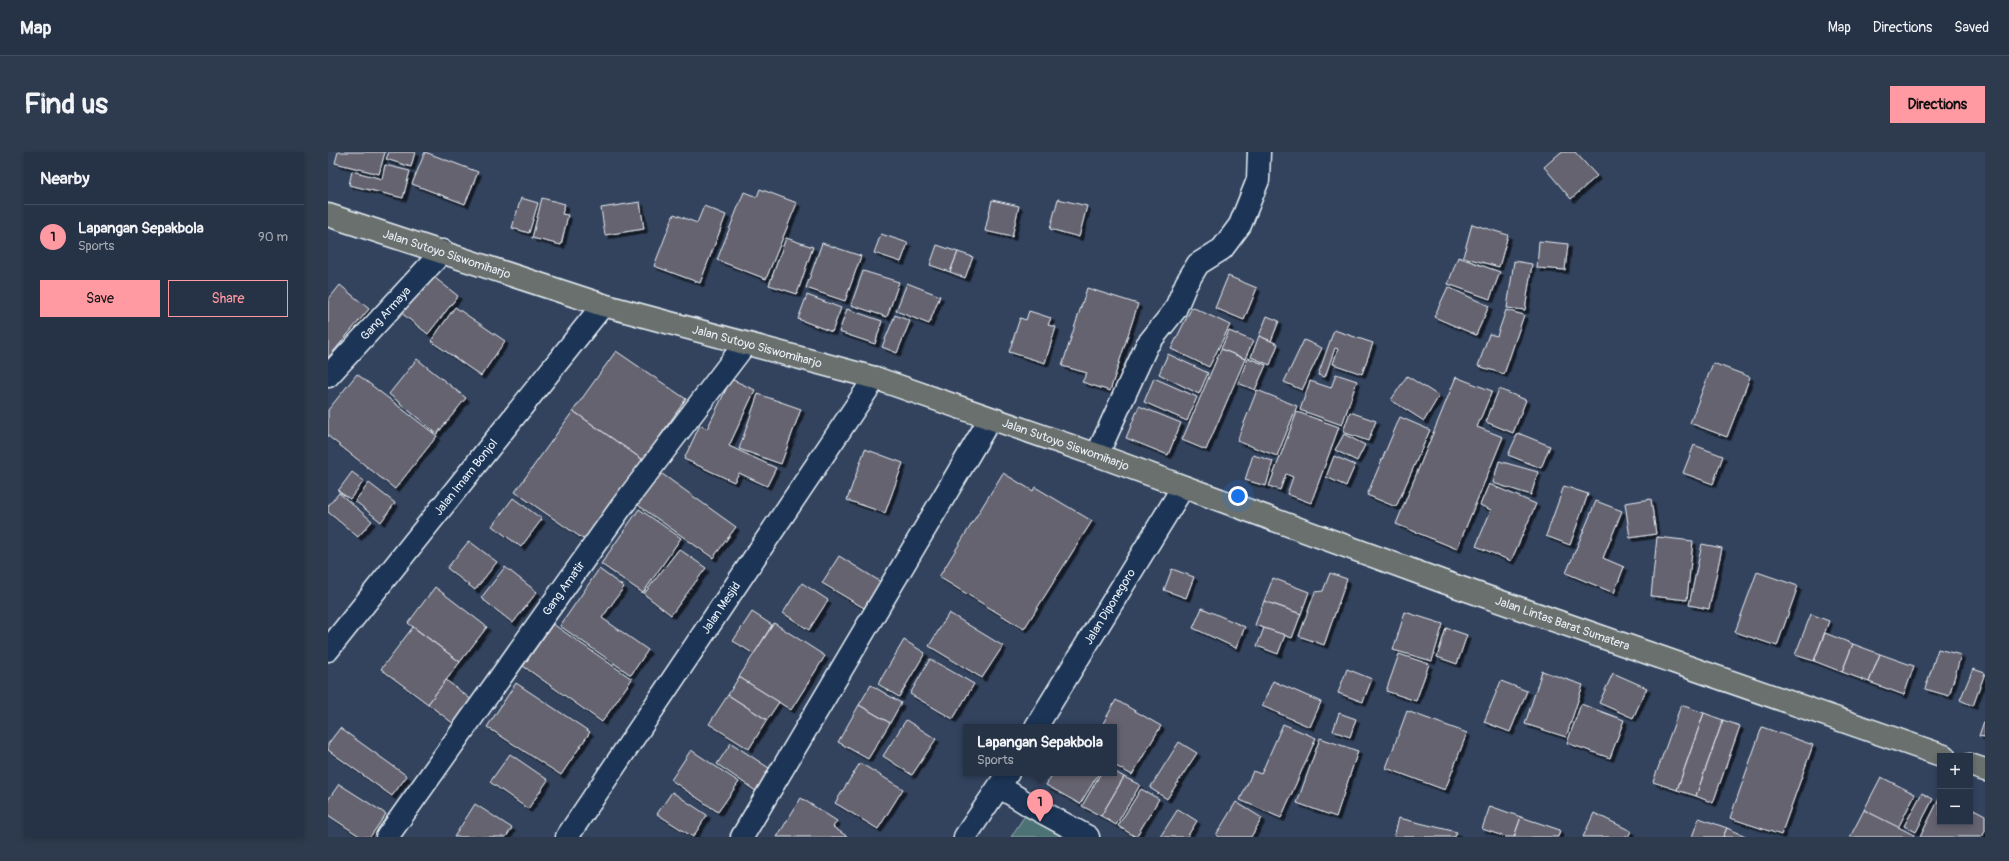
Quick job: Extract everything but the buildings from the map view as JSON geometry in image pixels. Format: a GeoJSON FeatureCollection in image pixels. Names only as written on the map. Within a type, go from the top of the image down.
{"type":"FeatureCollection","features":[{"type":"Feature","properties":{"kind":"highway","name":"Jalan Sutoyo Siswomiharjo"},"geometry":{"type":"LineString","coordinates":[[328,215],[443,251],[603,305],[875,378],[1097,455],[1182,487]]}},
{"type":"Feature","properties":{"kind":"highway","name":"Jalan Lintas Barat Sumatera"},"geometry":{"type":"LineString","coordinates":[[1182,487],[1444,582],[1937,754]]}},
{"type":"Feature","properties":{"kind":"highway"},"geometry":{"type":"LineString","coordinates":[[1973,766],[1985,770]]}},
{"type":"Feature","properties":{"kind":"street"},"geometry":{"type":"LineString","coordinates":[[1097,455],[1147,345],[1174,310],[1186,284],[1198,264],[1222,249],[1240,226],[1258,180],[1259,152]]}},
{"type":"Feature","properties":{"kind":"street","name":"Gang Armaya"},"geometry":{"type":"LineString","coordinates":[[328,376],[443,251]]}},
{"type":"Feature","properties":{"kind":"street","name":"Jalan Imam Bonjol"},"geometry":{"type":"LineString","coordinates":[[328,650],[603,305]]}},
{"type":"Feature","properties":{"kind":"street","name":"Gang Amatir"},"geometry":{"type":"LineString","coordinates":[[387,837],[622,506],[745,344]]}},
{"type":"Feature","properties":{"kind":"street","name":"Jalan Mesjid"},"geometry":{"type":"LineString","coordinates":[[567,837],[875,378]]}},
{"type":"Feature","properties":{"kind":"street"},"geometry":{"type":"LineString","coordinates":[[742,837],[990,419]]}},
{"type":"Feature","properties":{"kind":"street","name":"Jalan Diponegoro"},"geometry":{"type":"LineString","coordinates":[[1038,724],[1182,487]]}},
{"type":"Feature","properties":{"kind":"street"},"geometry":{"type":"LineString","coordinates":[[964,837],[1004,780],[1031,806],[1088,837]]}},
{"type":"Feature","properties":{"kind":"green space"},"geometry":{"type":"Polygon","coordinates":[[[1031,806],[1088,837],[1011,837],[1031,806]]]}},
{"type":"Feature","properties":{"kind":"place","name":"Lapangan Sepakbola"},"geometry":{"type":"Point","coordinates":[1040,822]}}]}
